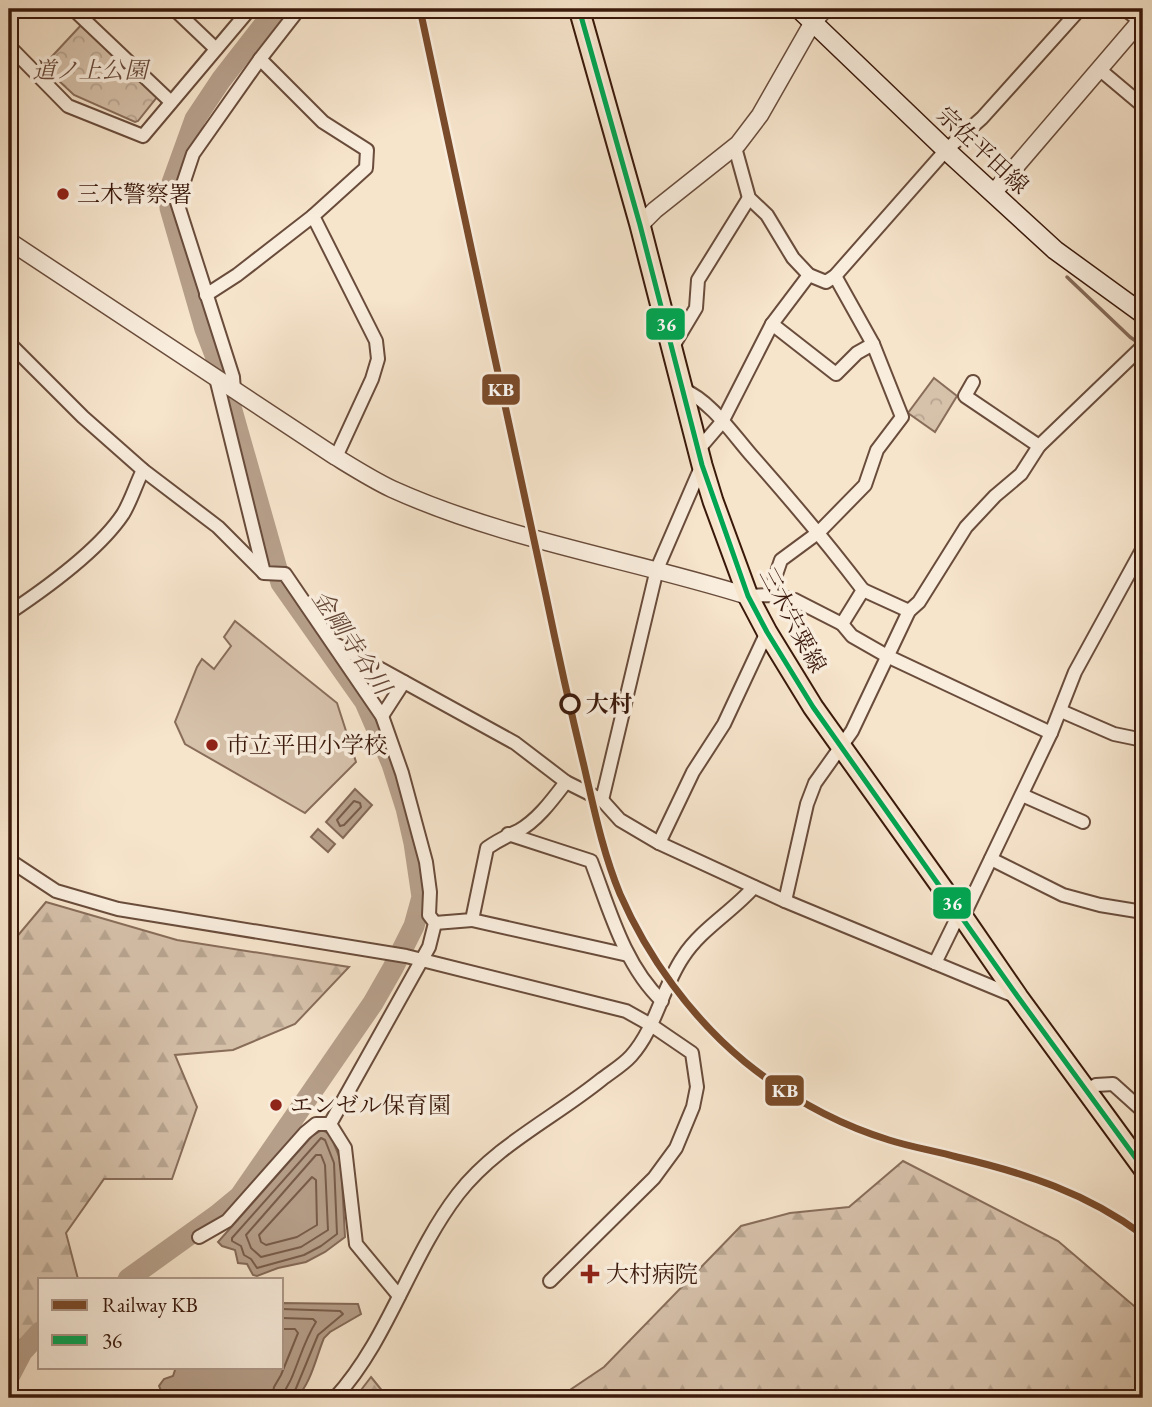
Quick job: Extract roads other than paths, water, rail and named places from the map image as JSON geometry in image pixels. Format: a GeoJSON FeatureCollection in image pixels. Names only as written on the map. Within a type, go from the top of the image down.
{"type":"FeatureCollection","features":[{"type":"Feature","properties":{"kind":"main road","name":"三木宍粟線"},"geometry":{"type":"LineString","coordinates":[[579,9],[640,225],[700,457],[748,596],[766,632],[813,707],[1018,997],[1143,1168]]}},
{"type":"Feature","properties":{"kind":"main road","name":"宗佐平田線"},"geometry":{"type":"LineString","coordinates":[[799,9],[1055,250],[1143,314]]}},
{"type":"Feature","properties":{"kind":"street"},"geometry":{"type":"LineString","coordinates":[[73,9],[171,102]]}},
{"type":"Feature","properties":{"kind":"street"},"geometry":{"type":"LineString","coordinates":[[174,9],[216,49]]}},
{"type":"Feature","properties":{"kind":"street"},"geometry":{"type":"LineString","coordinates":[[12,56],[68,106],[143,136],[250,9]]}},
{"type":"Feature","properties":{"kind":"street"},"geometry":{"type":"LineString","coordinates":[[234,390],[233,377],[177,202],[193,155],[260,59],[299,9]]}},
{"type":"Feature","properties":{"kind":"street"},"geometry":{"type":"LineString","coordinates":[[640,225],[738,144],[760,115],[813,22],[825,9]]}},
{"type":"Feature","properties":{"kind":"street"},"geometry":{"type":"LineString","coordinates":[[738,144],[736,151],[749,198],[767,215],[793,258],[809,275],[826,282],[946,150],[982,118],[1080,9]]}},
{"type":"Feature","properties":{"kind":"street"},"geometry":{"type":"LineString","coordinates":[[993,192],[1142,20],[1124,9]]}},
{"type":"Feature","properties":{"kind":"street"},"geometry":{"type":"LineString","coordinates":[[206,295],[237,275],[313,216],[366,168],[366,150],[323,122],[260,59]]}},
{"type":"Feature","properties":{"kind":"street"},"geometry":{"type":"LineString","coordinates":[[1099,69],[1143,106]]}},
{"type":"Feature","properties":{"kind":"street"},"geometry":{"type":"LineString","coordinates":[[672,348],[696,308],[698,280],[749,198]]}},
{"type":"Feature","properties":{"kind":"street"},"geometry":{"type":"LineString","coordinates":[[313,216],[376,341],[378,359],[372,379],[336,457]]}},
{"type":"Feature","properties":{"kind":"street"},"geometry":{"type":"LineString","coordinates":[[9,241],[336,457],[390,488],[450,512],[529,536],[748,596],[795,600],[842,624],[852,636],[887,656],[1051,733]]}},
{"type":"Feature","properties":{"kind":"street"},"geometry":{"type":"LineString","coordinates":[[601,800],[657,569],[700,457],[722,422],[772,324],[809,275]]}},
{"type":"Feature","properties":{"kind":"street"},"geometry":{"type":"LineString","coordinates":[[769,596],[781,560],[819,533],[865,485],[877,450],[902,417],[873,344],[835,275]]}},
{"type":"Feature","properties":{"kind":"street"},"geometry":{"type":"LineString","coordinates":[[772,324],[836,374],[857,353],[873,344]]}},
{"type":"Feature","properties":{"kind":"street"},"geometry":{"type":"LineString","coordinates":[[9,343],[83,417],[143,470],[218,527],[264,573],[285,573],[382,716],[416,824],[430,892],[429,915],[435,923]]}},
{"type":"Feature","properties":{"kind":"street"},"geometry":{"type":"LineString","coordinates":[[785,901],[807,804],[815,783],[852,732],[909,611],[919,602],[966,527],[995,496],[1021,474],[1039,446],[1143,348]]}},
{"type":"Feature","properties":{"kind":"street"},"geometry":{"type":"LineString","coordinates":[[216,378],[264,573]]}},
{"type":"Feature","properties":{"kind":"street"},"geometry":{"type":"LineString","coordinates":[[973,383],[965,396],[1039,446]]}},
{"type":"Feature","properties":{"kind":"street"},"geometry":{"type":"LineString","coordinates":[[682,389],[697,395],[722,422],[819,533],[863,590],[909,611]]}},
{"type":"Feature","properties":{"kind":"street"},"geometry":{"type":"LineString","coordinates":[[9,613],[68,569],[106,535],[124,513],[143,470]]}},
{"type":"Feature","properties":{"kind":"street"},"geometry":{"type":"LineString","coordinates":[[935,963],[1022,795],[1061,711],[1074,672],[1143,548]]}},
{"type":"Feature","properties":{"kind":"street"},"geometry":{"type":"LineString","coordinates":[[842,624],[863,590]]}},
{"type":"Feature","properties":{"kind":"street"},"geometry":{"type":"LineString","coordinates":[[659,843],[693,772],[724,724],[766,632]]}},
{"type":"Feature","properties":{"kind":"street"},"geometry":{"type":"LineString","coordinates":[[334,643],[515,743],[566,782],[601,800],[620,820],[659,843],[785,901],[1018,997]]}},
{"type":"Feature","properties":{"kind":"street"},"geometry":{"type":"LineString","coordinates":[[382,716],[404,682]]}},
{"type":"Feature","properties":{"kind":"street"},"geometry":{"type":"LineString","coordinates":[[1061,711],[1114,734],[1143,740]]}},
{"type":"Feature","properties":{"kind":"street"},"geometry":{"type":"LineString","coordinates":[[472,920],[487,848],[508,834],[519,831],[550,803],[566,782]]}},
{"type":"Feature","properties":{"kind":"street"},"geometry":{"type":"LineString","coordinates":[[1022,795],[1083,822]]}},
{"type":"Feature","properties":{"kind":"street"},"geometry":{"type":"LineString","coordinates":[[508,834],[591,861],[628,955],[651,990],[662,1000]]}},
{"type":"Feature","properties":{"kind":"street"},"geometry":{"type":"LineString","coordinates":[[991,859],[1063,895],[1143,912]]}},
{"type":"Feature","properties":{"kind":"street"},"geometry":{"type":"LineString","coordinates":[[9,860],[56,891],[118,909],[420,960],[625,1012],[651,1025],[692,1053],[697,1087],[693,1107],[676,1148],[653,1178],[550,1281]]}},
{"type":"Feature","properties":{"kind":"street"},"geometry":{"type":"LineString","coordinates":[[335,1398],[373,1347],[435,1229],[458,1194],[495,1154],[592,1087],[631,1056],[651,1025],[682,958],[707,929],[738,905],[754,887]]}},
{"type":"Feature","properties":{"kind":"street"},"geometry":{"type":"LineString","coordinates":[[435,923],[472,920],[628,955]]}},
{"type":"Feature","properties":{"kind":"street"},"geometry":{"type":"LineString","coordinates":[[330,1124],[429,947],[435,923]]}},
{"type":"Feature","properties":{"kind":"street"},"geometry":{"type":"LineString","coordinates":[[1087,1090],[1096,1085],[1113,1084],[1143,1111]]}},
{"type":"Feature","properties":{"kind":"street"},"geometry":{"type":"LineString","coordinates":[[199,1237],[227,1221],[305,1133],[316,1124],[330,1124]]}},
{"type":"Feature","properties":{"kind":"street"},"geometry":{"type":"LineString","coordinates":[[330,1124],[345,1147],[356,1244],[399,1296]]}},
{"type":"Feature","properties":{"kind":"water"},"geometry":{"type":"Polygon","coordinates":[[[355,789],[372,805],[343,838],[326,822],[355,789]]]}},
{"type":"Feature","properties":{"kind":"water"},"geometry":{"type":"Polygon","coordinates":[[[318,829],[335,844],[328,852],[311,837],[318,829]]]}},
{"type":"Feature","properties":{"kind":"water"},"geometry":{"type":"Polygon","coordinates":[[[322,1130],[330,1134],[341,1161],[345,1237],[306,1262],[253,1275],[247,1264],[238,1263],[235,1250],[218,1242],[312,1136],[322,1130]]]}},
{"type":"Feature","properties":{"kind":"water"},"geometry":{"type":"Polygon","coordinates":[[[284,1303],[358,1304],[361,1314],[324,1338],[309,1378],[296,1398],[164,1398],[159,1386],[164,1379],[173,1376],[176,1368],[284,1368],[284,1303]]]}},
{"type":"Feature","properties":{"kind":"waterway","name":"金剛寺谷川"},"geometry":{"type":"LineString","coordinates":[[129,1278],[240,1196],[373,1003],[414,926],[422,897],[406,808],[392,764],[365,702],[281,583],[220,368],[205,329],[170,208],[169,191],[195,119],[221,80],[276,9]]}},
{"type":"Feature","properties":{"kind":"waterway"},"geometry":{"type":"LineString","coordinates":[[1067,277],[1140,344]]}},
{"type":"Feature","properties":{"kind":"waterway","name":"金剛寺谷川"},"geometry":{"type":"LineString","coordinates":[[9,1377],[22,1352],[38,1334]]}},
{"type":"Feature","properties":{"kind":"rail line","name":"KB"},"geometry":{"type":"LineString","coordinates":[[420,9],[595,815],[620,894],[644,941],[673,986],[707,1026],[745,1062],[795,1097],[870,1133],[906,1145],[1007,1170],[1054,1186],[1100,1207],[1143,1235]]}},
{"type":"Feature","properties":{"kind":"place","name":"三木警察署"},"geometry":{"type":"Point","coordinates":[63,194]}},
{"type":"Feature","properties":{"kind":"place","name":"大村"},"geometry":{"type":"Point","coordinates":[570,704]}},
{"type":"Feature","properties":{"kind":"place","name":"市立平田小学校"},"geometry":{"type":"Point","coordinates":[212,745]}},
{"type":"Feature","properties":{"kind":"place","name":"エンゼル保育園"},"geometry":{"type":"Point","coordinates":[276,1105]}},
{"type":"Feature","properties":{"kind":"place","name":"大村病院"},"geometry":{"type":"Point","coordinates":[590,1274]}},
{"type":"Feature","properties":{"kind":"park label","name":"道ノ上公園"},"geometry":{"type":"Point","coordinates":[90,70]}}]}
